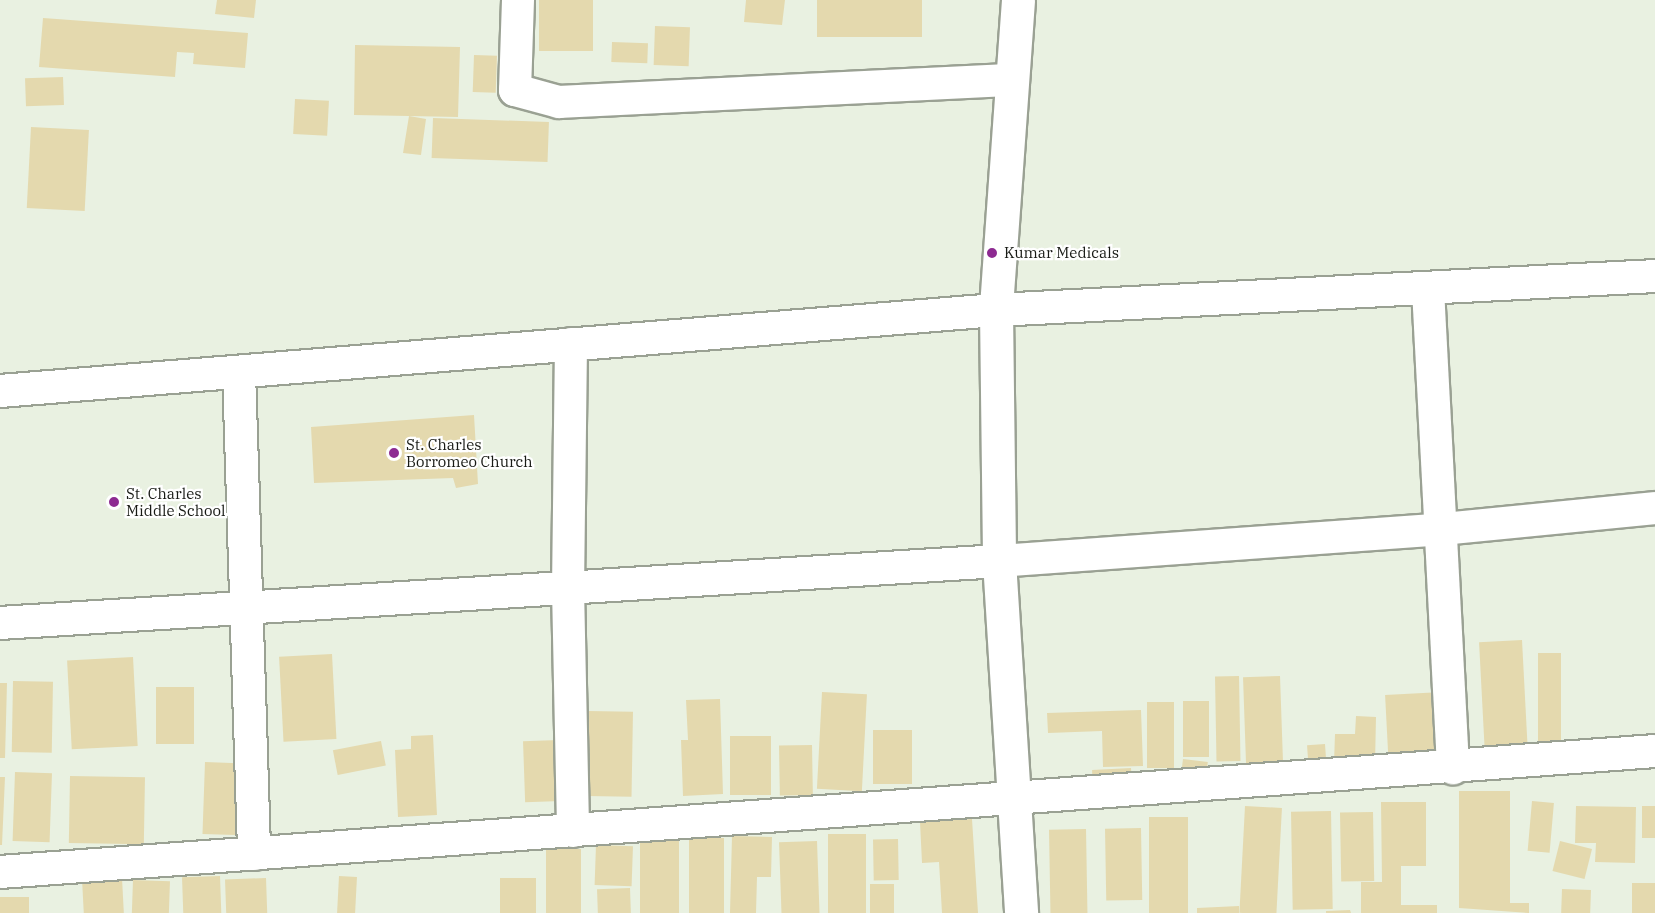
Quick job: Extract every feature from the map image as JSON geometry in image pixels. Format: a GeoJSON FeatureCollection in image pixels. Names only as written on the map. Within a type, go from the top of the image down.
{"type":"FeatureCollection","features":[{"type":"Feature","properties":{"kind":"street"},"geometry":{"type":"LineString","coordinates":[[518,0],[516,90],[559,102],[1012,80]]}},
{"type":"Feature","properties":{"kind":"street"},"geometry":{"type":"LineString","coordinates":[[1018,0],[996,310],[999,561],[1016,799],[1021,913]]}},
{"type":"Feature","properties":{"kind":"street"},"geometry":{"type":"LineString","coordinates":[[0,391],[996,310],[1655,276]]}},
{"type":"Feature","properties":{"kind":"street"},"geometry":{"type":"LineString","coordinates":[[1428,289],[1453,768]]}},
{"type":"Feature","properties":{"kind":"street"},"geometry":{"type":"LineString","coordinates":[[571,344],[568,588],[573,831]]}},
{"type":"Feature","properties":{"kind":"street"},"geometry":{"type":"LineString","coordinates":[[239,372],[244,608],[254,854]]}},
{"type":"Feature","properties":{"kind":"street"},"geometry":{"type":"LineString","coordinates":[[0,623],[999,561],[1442,529],[1655,508]]}},
{"type":"Feature","properties":{"kind":"street"},"geometry":{"type":"LineString","coordinates":[[0,872],[1453,768],[1655,751]]}},
{"type":"Feature","properties":{"kind":"building"},"geometry":{"type":"Polygon","coordinates":[[[217,0],[256,0],[254,18],[215,14],[217,0]]]}},
{"type":"Feature","properties":{"kind":"building"},"geometry":{"type":"Polygon","coordinates":[[[539,0],[593,0],[593,51],[539,51],[539,0]]]}},
{"type":"Feature","properties":{"kind":"building"},"geometry":{"type":"Polygon","coordinates":[[[746,0],[785,0],[782,25],[744,22],[746,0]]]}},
{"type":"Feature","properties":{"kind":"building"},"geometry":{"type":"Polygon","coordinates":[[[817,0],[922,0],[922,37],[817,37],[817,0]]]}},
{"type":"Feature","properties":{"kind":"building"},"geometry":{"type":"Polygon","coordinates":[[[43,18],[248,33],[245,68],[193,64],[194,53],[177,52],[175,77],[39,67],[43,18]]]}},
{"type":"Feature","properties":{"kind":"building"},"geometry":{"type":"Polygon","coordinates":[[[655,26],[690,27],[689,66],[654,65],[655,26]]]}},
{"type":"Feature","properties":{"kind":"building"},"geometry":{"type":"Polygon","coordinates":[[[612,42],[648,43],[647,63],[611,62],[612,42]]]}},
{"type":"Feature","properties":{"kind":"building"},"geometry":{"type":"Polygon","coordinates":[[[355,45],[460,47],[458,117],[354,115],[355,45]]]}},
{"type":"Feature","properties":{"kind":"building"},"geometry":{"type":"Polygon","coordinates":[[[474,55],[497,56],[496,93],[473,92],[474,55]]]}},
{"type":"Feature","properties":{"kind":"building"},"geometry":{"type":"Polygon","coordinates":[[[63,77],[64,105],[26,106],[25,78],[63,77]]]}},
{"type":"Feature","properties":{"kind":"building"},"geometry":{"type":"Polygon","coordinates":[[[295,99],[329,101],[327,136],[293,134],[295,99]]]}},
{"type":"Feature","properties":{"kind":"building"},"geometry":{"type":"Polygon","coordinates":[[[409,116],[426,119],[421,155],[403,153],[409,116]]]}},
{"type":"Feature","properties":{"kind":"building"},"geometry":{"type":"Polygon","coordinates":[[[433,118],[549,122],[548,162],[432,158],[433,118]]]}},
{"type":"Feature","properties":{"kind":"building"},"geometry":{"type":"Polygon","coordinates":[[[31,127],[89,130],[85,211],[27,208],[31,127]]]}},
{"type":"Feature","properties":{"kind":"building","name":"St. Charles Borromeo Church"},"geometry":{"type":"Polygon","coordinates":[[[474,415],[478,484],[456,488],[453,478],[314,483],[311,427],[474,415]]]}},
{"type":"Feature","properties":{"kind":"building"},"geometry":{"type":"Polygon","coordinates":[[[1522,640],[1528,746],[1485,748],[1479,642],[1522,640]]]}},
{"type":"Feature","properties":{"kind":"building"},"geometry":{"type":"Polygon","coordinates":[[[1538,653],[1561,653],[1561,746],[1538,746],[1538,653]]]}},
{"type":"Feature","properties":{"kind":"building"},"geometry":{"type":"Polygon","coordinates":[[[332,654],[336,739],[284,742],[279,657],[332,654]]]}},
{"type":"Feature","properties":{"kind":"building"},"geometry":{"type":"Polygon","coordinates":[[[133,657],[138,746],[72,749],[67,660],[133,657]]]}},
{"type":"Feature","properties":{"kind":"building"},"geometry":{"type":"Polygon","coordinates":[[[1215,676],[1239,676],[1240,761],[1216,761],[1215,676]]]}},
{"type":"Feature","properties":{"kind":"building"},"geometry":{"type":"Polygon","coordinates":[[[1280,676],[1283,762],[1246,763],[1243,677],[1280,676]]]}},
{"type":"Feature","properties":{"kind":"building"},"geometry":{"type":"Polygon","coordinates":[[[13,681],[53,682],[52,753],[12,752],[13,681]]]}},
{"type":"Feature","properties":{"kind":"building"},"geometry":{"type":"Polygon","coordinates":[[[0,683],[7,683],[5,758],[0,758],[0,683]]]}},
{"type":"Feature","properties":{"kind":"building"},"geometry":{"type":"Polygon","coordinates":[[[156,687],[194,687],[194,744],[156,744],[156,687]]]}},
{"type":"Feature","properties":{"kind":"building"},"geometry":{"type":"Polygon","coordinates":[[[822,692],[867,694],[862,791],[817,789],[822,692]]]}},
{"type":"Feature","properties":{"kind":"building"},"geometry":{"type":"Polygon","coordinates":[[[1442,692],[1445,757],[1388,760],[1385,695],[1442,692]]]}},
{"type":"Feature","properties":{"kind":"building"},"geometry":{"type":"Polygon","coordinates":[[[720,699],[723,794],[683,796],[681,740],[688,740],[686,700],[720,699]]]}},
{"type":"Feature","properties":{"kind":"building"},"geometry":{"type":"Polygon","coordinates":[[[1183,701],[1209,701],[1209,757],[1183,757],[1183,701]]]}},
{"type":"Feature","properties":{"kind":"building"},"geometry":{"type":"Polygon","coordinates":[[[1147,702],[1174,702],[1174,768],[1147,768],[1147,702]]]}},
{"type":"Feature","properties":{"kind":"building"},"geometry":{"type":"Polygon","coordinates":[[[1141,710],[1143,766],[1103,767],[1102,731],[1048,733],[1047,713],[1141,710]]]}},
{"type":"Feature","properties":{"kind":"building"},"geometry":{"type":"Polygon","coordinates":[[[588,711],[633,712],[632,797],[587,796],[588,711]]]}},
{"type":"Feature","properties":{"kind":"building"},"geometry":{"type":"Polygon","coordinates":[[[1356,716],[1376,717],[1375,764],[1334,763],[1335,734],[1355,734],[1356,716]]]}},
{"type":"Feature","properties":{"kind":"building"},"geometry":{"type":"Polygon","coordinates":[[[873,730],[912,730],[912,784],[873,784],[873,730]]]}},
{"type":"Feature","properties":{"kind":"building"},"geometry":{"type":"Polygon","coordinates":[[[433,735],[437,815],[398,817],[395,750],[411,749],[411,736],[433,735]]]}},
{"type":"Feature","properties":{"kind":"building"},"geometry":{"type":"Polygon","coordinates":[[[730,736],[771,736],[771,795],[730,795],[730,736]]]}},
{"type":"Feature","properties":{"kind":"building"},"geometry":{"type":"Polygon","coordinates":[[[559,740],[561,801],[525,802],[523,741],[559,740]]]}},
{"type":"Feature","properties":{"kind":"building"},"geometry":{"type":"Polygon","coordinates":[[[381,741],[386,766],[338,775],[333,750],[381,741]]]}},
{"type":"Feature","properties":{"kind":"building"},"geometry":{"type":"Polygon","coordinates":[[[1325,744],[1326,760],[1308,761],[1307,745],[1325,744]]]}},
{"type":"Feature","properties":{"kind":"building"},"geometry":{"type":"Polygon","coordinates":[[[812,745],[813,795],[780,796],[779,746],[812,745]]]}},
{"type":"Feature","properties":{"kind":"building"},"geometry":{"type":"Polygon","coordinates":[[[1183,759],[1208,762],[1206,775],[1181,772],[1183,759]]]}},
{"type":"Feature","properties":{"kind":"building"},"geometry":{"type":"Polygon","coordinates":[[[205,762],[238,763],[235,835],[202,834],[205,762]]]}},
{"type":"Feature","properties":{"kind":"building"},"geometry":{"type":"Polygon","coordinates":[[[1131,768],[1132,788],[1093,790],[1092,770],[1131,768]]]}},
{"type":"Feature","properties":{"kind":"building"},"geometry":{"type":"Polygon","coordinates":[[[15,772],[52,773],[50,842],[13,841],[15,772]]]}},
{"type":"Feature","properties":{"kind":"building"},"geometry":{"type":"Polygon","coordinates":[[[70,776],[145,777],[144,844],[69,843],[70,776]]]}},
{"type":"Feature","properties":{"kind":"building"},"geometry":{"type":"Polygon","coordinates":[[[0,777],[5,777],[2,845],[0,845],[0,777]]]}},
{"type":"Feature","properties":{"kind":"building"},"geometry":{"type":"Polygon","coordinates":[[[1459,791],[1510,791],[1510,903],[1529,903],[1529,913],[1459,908],[1459,791]]]}},
{"type":"Feature","properties":{"kind":"building"},"geometry":{"type":"Polygon","coordinates":[[[1532,801],[1554,803],[1550,853],[1528,851],[1532,801]]]}},
{"type":"Feature","properties":{"kind":"building"},"geometry":{"type":"Polygon","coordinates":[[[1381,802],[1426,802],[1426,866],[1401,866],[1401,905],[1437,905],[1437,913],[1361,913],[1361,882],[1382,882],[1381,802]]]}},
{"type":"Feature","properties":{"kind":"building"},"geometry":{"type":"Polygon","coordinates":[[[1245,806],[1282,808],[1276,913],[1239,913],[1245,806]]]}},
{"type":"Feature","properties":{"kind":"building"},"geometry":{"type":"Polygon","coordinates":[[[1576,806],[1636,807],[1635,863],[1595,862],[1596,843],[1575,843],[1576,806]]]}},
{"type":"Feature","properties":{"kind":"building"},"geometry":{"type":"Polygon","coordinates":[[[1642,806],[1655,806],[1655,838],[1642,838],[1642,806]]]}},
{"type":"Feature","properties":{"kind":"building"},"geometry":{"type":"Polygon","coordinates":[[[1331,811],[1333,909],[1293,910],[1291,812],[1331,811]]]}},
{"type":"Feature","properties":{"kind":"building"},"geometry":{"type":"Polygon","coordinates":[[[1373,812],[1374,881],[1341,882],[1340,813],[1373,812]]]}},
{"type":"Feature","properties":{"kind":"building"},"geometry":{"type":"Polygon","coordinates":[[[1149,817],[1188,817],[1188,913],[1149,913],[1149,817]]]}},
{"type":"Feature","properties":{"kind":"building"},"geometry":{"type":"Polygon","coordinates":[[[972,819],[978,913],[942,913],[939,862],[922,863],[920,822],[972,819]]]}},
{"type":"Feature","properties":{"kind":"building"},"geometry":{"type":"Polygon","coordinates":[[[1141,828],[1142,900],[1106,901],[1105,829],[1141,828]]]}},
{"type":"Feature","properties":{"kind":"building"},"geometry":{"type":"Polygon","coordinates":[[[1086,829],[1087,913],[1050,913],[1049,830],[1086,829]]]}},
{"type":"Feature","properties":{"kind":"building"},"geometry":{"type":"Polygon","coordinates":[[[828,834],[866,834],[866,913],[828,913],[828,834]]]}},
{"type":"Feature","properties":{"kind":"building"},"geometry":{"type":"Polygon","coordinates":[[[732,836],[772,837],[771,877],[757,877],[756,913],[730,913],[732,836]]]}},
{"type":"Feature","properties":{"kind":"building"},"geometry":{"type":"Polygon","coordinates":[[[689,838],[724,838],[724,913],[689,913],[689,838]]]}},
{"type":"Feature","properties":{"kind":"building"},"geometry":{"type":"Polygon","coordinates":[[[873,839],[898,839],[899,880],[874,880],[873,839]]]}},
{"type":"Feature","properties":{"kind":"building"},"geometry":{"type":"Polygon","coordinates":[[[640,840],[679,840],[679,913],[640,913],[640,840]]]}},
{"type":"Feature","properties":{"kind":"building"},"geometry":{"type":"Polygon","coordinates":[[[817,841],[820,913],[781,913],[779,842],[817,841]]]}},
{"type":"Feature","properties":{"kind":"building"},"geometry":{"type":"Polygon","coordinates":[[[1560,841],[1592,849],[1585,879],[1553,871],[1560,841]]]}},
{"type":"Feature","properties":{"kind":"building"},"geometry":{"type":"Polygon","coordinates":[[[596,845],[633,846],[632,886],[595,885],[596,845]]]}},
{"type":"Feature","properties":{"kind":"building"},"geometry":{"type":"Polygon","coordinates":[[[546,849],[581,849],[581,913],[546,913],[546,849]]]}},
{"type":"Feature","properties":{"kind":"building"},"geometry":{"type":"Polygon","coordinates":[[[220,876],[221,913],[183,913],[182,877],[220,876]]]}},
{"type":"Feature","properties":{"kind":"building"},"geometry":{"type":"Polygon","coordinates":[[[339,876],[357,877],[355,913],[337,913],[339,876]]]}},
{"type":"Feature","properties":{"kind":"building"},"geometry":{"type":"Polygon","coordinates":[[[122,878],[124,913],[84,913],[82,880],[122,878]]]}},
{"type":"Feature","properties":{"kind":"building"},"geometry":{"type":"Polygon","coordinates":[[[266,878],[267,913],[226,913],[225,879],[266,878]]]}},
{"type":"Feature","properties":{"kind":"building"},"geometry":{"type":"Polygon","coordinates":[[[500,878],[536,878],[536,913],[500,913],[500,878]]]}},
{"type":"Feature","properties":{"kind":"building"},"geometry":{"type":"Polygon","coordinates":[[[133,880],[170,881],[169,913],[132,913],[133,880]]]}},
{"type":"Feature","properties":{"kind":"building"},"geometry":{"type":"Polygon","coordinates":[[[1632,883],[1655,883],[1655,913],[1632,913],[1632,883]]]}},
{"type":"Feature","properties":{"kind":"building"},"geometry":{"type":"Polygon","coordinates":[[[870,884],[894,884],[894,913],[870,913],[870,884]]]}},
{"type":"Feature","properties":{"kind":"building"},"geometry":{"type":"Polygon","coordinates":[[[630,888],[631,913],[598,913],[597,889],[630,888]]]}},
{"type":"Feature","properties":{"kind":"building"},"geometry":{"type":"Polygon","coordinates":[[[1562,889],[1591,890],[1590,913],[1561,913],[1562,889]]]}},
{"type":"Feature","properties":{"kind":"building"},"geometry":{"type":"Polygon","coordinates":[[[0,897],[29,897],[29,913],[0,913],[0,897]]]}},
{"type":"Feature","properties":{"kind":"building"},"geometry":{"type":"Polygon","coordinates":[[[1239,906],[1239,913],[1197,913],[1197,908],[1239,906]]]}},
{"type":"Feature","properties":{"kind":"building"},"geometry":{"type":"Polygon","coordinates":[[[1350,910],[1351,913],[1326,913],[1326,911],[1350,910]]]}},
{"type":"Feature","properties":{"kind":"place","name":"Kumar Medicals"},"geometry":{"type":"Point","coordinates":[992,253]}},
{"type":"Feature","properties":{"kind":"place","name":"St. Charles Borromeo Church"},"geometry":{"type":"Point","coordinates":[394,453]}},
{"type":"Feature","properties":{"kind":"place","name":"St. Charles Middle School"},"geometry":{"type":"Point","coordinates":[114,502]}}]}
